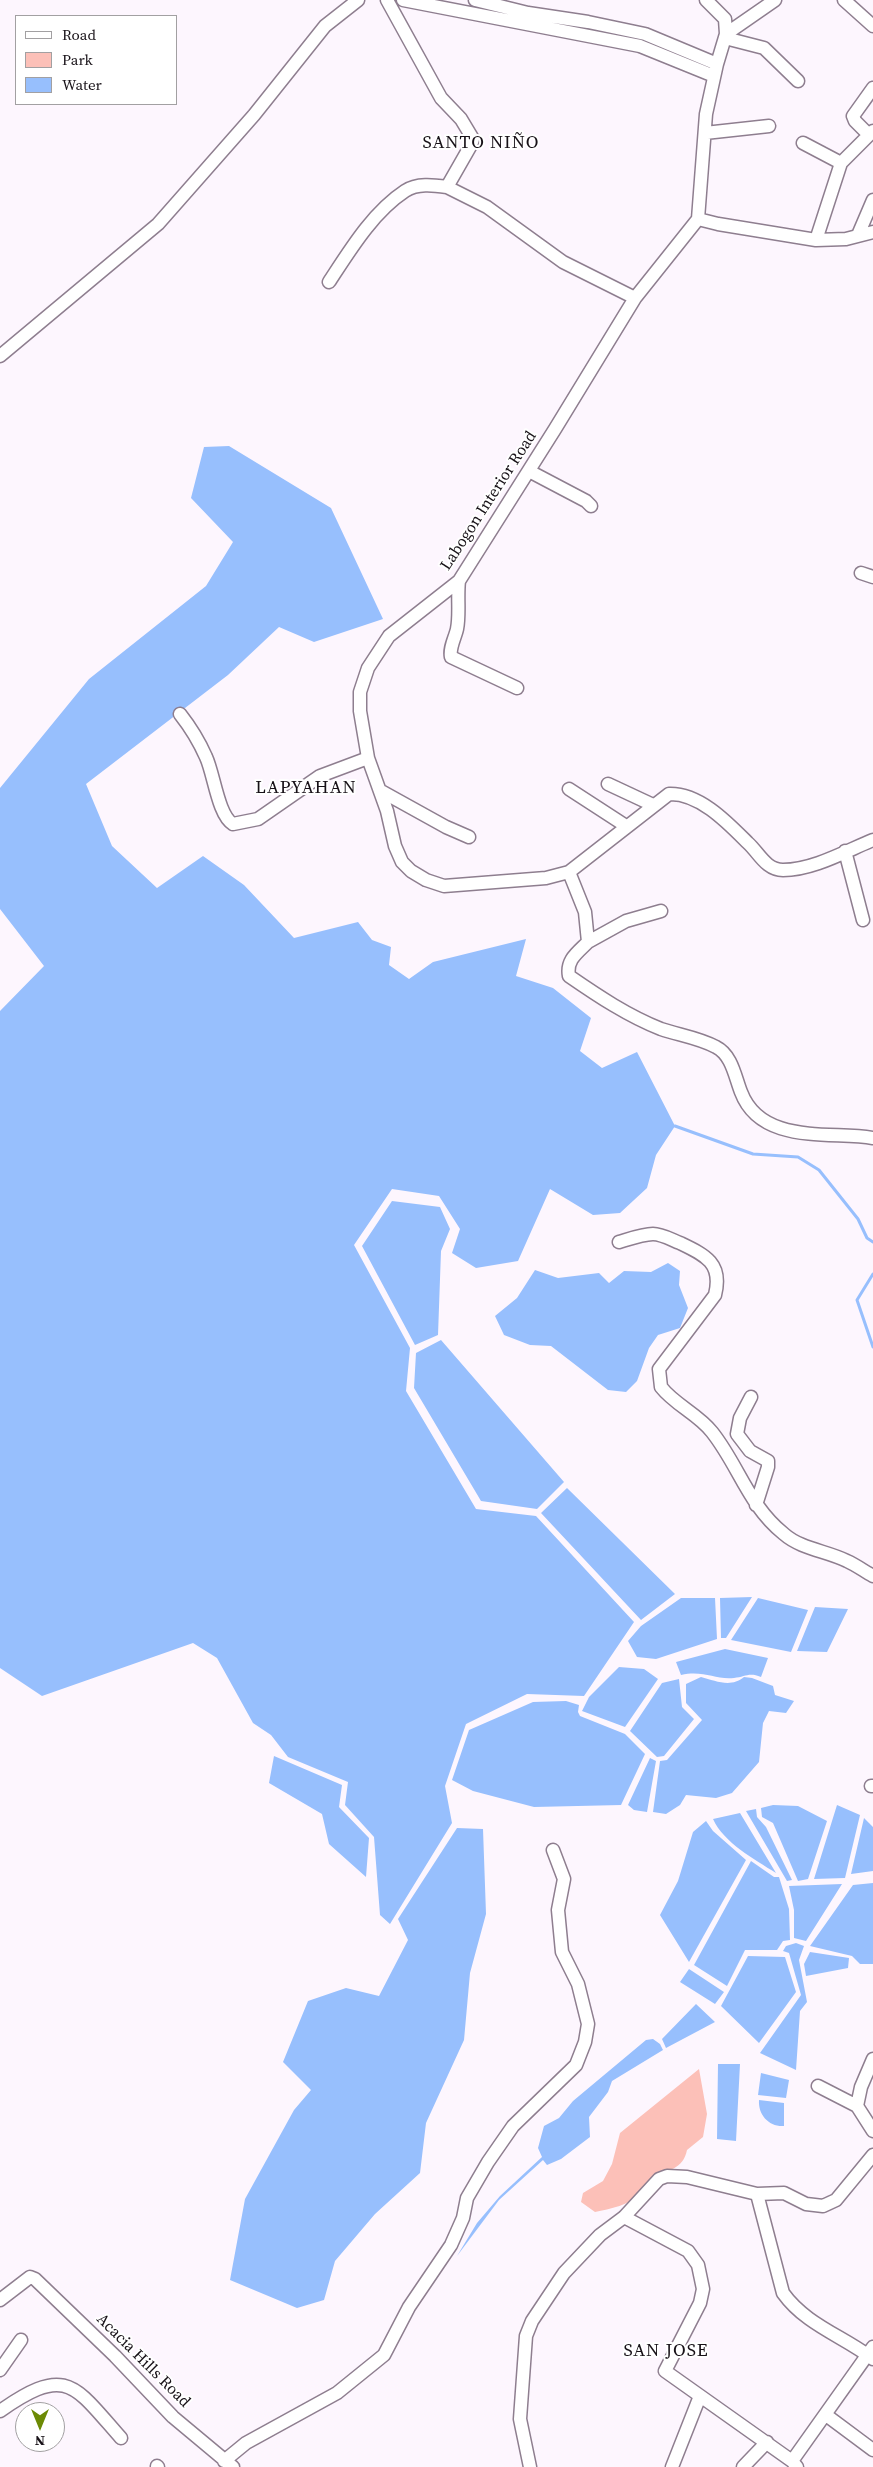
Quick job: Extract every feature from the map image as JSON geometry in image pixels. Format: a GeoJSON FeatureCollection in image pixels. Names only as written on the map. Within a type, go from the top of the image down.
{"type":"FeatureCollection","features":[{"type":"Feature","properties":{"kind":"street"},"geometry":{"type":"LineString","coordinates":[[0,356],[158,224],[254,115],[325,26],[358,0]]}},
{"type":"Feature","properties":{"kind":"street"},"geometry":{"type":"LineString","coordinates":[[387,0],[441,98],[461,119],[472,139],[472,145],[446,187]]}},
{"type":"Feature","properties":{"kind":"street"},"geometry":{"type":"LineString","coordinates":[[403,0],[640,46],[715,70]]}},
{"type":"Feature","properties":{"kind":"street"},"geometry":{"type":"LineString","coordinates":[[475,0],[520,12],[588,22],[645,34],[715,70]]}},
{"type":"Feature","properties":{"kind":"street"},"geometry":{"type":"LineString","coordinates":[[706,0],[725,19],[726,36],[715,70],[706,114],[698,219],[816,240],[846,239],[873,232]]}},
{"type":"Feature","properties":{"kind":"street"},"geometry":{"type":"LineString","coordinates":[[726,36],[775,0]]}},
{"type":"Feature","properties":{"kind":"street"},"geometry":{"type":"LineString","coordinates":[[844,0],[873,26]]}},
{"type":"Feature","properties":{"kind":"street"},"geometry":{"type":"LineString","coordinates":[[726,36],[764,48],[798,81]]}},
{"type":"Feature","properties":{"kind":"street"},"geometry":{"type":"LineString","coordinates":[[816,240],[841,163],[870,132],[855,121],[853,116],[873,88]]}},
{"type":"Feature","properties":{"kind":"street"},"geometry":{"type":"LineString","coordinates":[[705,133],[769,126]]}},
{"type":"Feature","properties":{"kind":"street"},"geometry":{"type":"LineString","coordinates":[[803,144],[841,163]]}},
{"type":"Feature","properties":{"kind":"street"},"geometry":{"type":"LineString","coordinates":[[329,282],[352,248],[381,212],[407,190],[429,184],[446,187],[487,206],[563,262],[635,298]]}},
{"type":"Feature","properties":{"kind":"street"},"geometry":{"type":"LineString","coordinates":[[858,235],[873,200]]}},
{"type":"Feature","properties":{"kind":"street","name":"Labogon Interior Road"},"geometry":{"type":"LineString","coordinates":[[698,219],[635,298],[459,581],[389,636],[368,668],[360,692],[368,758],[381,791],[395,846],[402,862],[411,871],[426,880],[444,886],[546,878],[568,872],[669,794],[699,801],[776,870],[809,866],[873,840]]}},
{"type":"Feature","properties":{"kind":"street"},"geometry":{"type":"LineString","coordinates":[[529,471],[586,501],[591,506]]}},
{"type":"Feature","properties":{"kind":"street"},"geometry":{"type":"LineString","coordinates":[[861,572],[873,577]]}},
{"type":"Feature","properties":{"kind":"street"},"geometry":{"type":"LineString","coordinates":[[459,581],[456,604],[458,624],[450,651],[452,656],[517,688]]}},
{"type":"Feature","properties":{"kind":"street"},"geometry":{"type":"LineString","coordinates":[[180,714],[194,732],[207,758],[222,810],[227,821],[233,824],[258,818],[320,776],[368,758]]}},
{"type":"Feature","properties":{"kind":"street"},"geometry":{"type":"LineString","coordinates":[[608,784],[653,805]]}},
{"type":"Feature","properties":{"kind":"street"},"geometry":{"type":"LineString","coordinates":[[569,790],[626,826]]}},
{"type":"Feature","properties":{"kind":"street"},"geometry":{"type":"LineString","coordinates":[[381,791],[446,827],[469,837]]}},
{"type":"Feature","properties":{"kind":"street"},"geometry":{"type":"LineString","coordinates":[[845,851],[863,920]]}},
{"type":"Feature","properties":{"kind":"street"},"geometry":{"type":"LineString","coordinates":[[568,872],[585,912],[588,942]]}},
{"type":"Feature","properties":{"kind":"street"},"geometry":{"type":"LineString","coordinates":[[661,911],[626,921],[588,942],[567,967],[569,976],[640,1020],[717,1047],[729,1058],[744,1100],[755,1113],[772,1125],[793,1133],[852,1134],[873,1138]]}},
{"type":"Feature","properties":{"kind":"street"},"geometry":{"type":"LineString","coordinates":[[619,1242],[653,1234],[668,1238],[704,1255],[713,1265],[718,1283],[715,1295],[659,1369],[659,1379],[666,1392],[711,1431],[756,1505],[785,1536],[805,1546],[846,1561],[873,1576]]}},
{"type":"Feature","properties":{"kind":"street"},"geometry":{"type":"LineString","coordinates":[[751,1397],[740,1418],[737,1434],[750,1451],[768,1461],[768,1468],[756,1505]]}},
{"type":"Feature","properties":{"kind":"street"},"geometry":{"type":"LineString","coordinates":[[229,2464],[246,2443],[337,2393],[384,2355],[409,2308],[450,2245],[462,2218],[467,2198],[488,2162],[513,2126],[576,2065],[585,2042],[588,2024],[578,1984],[562,1952],[558,1910],[564,1879],[553,1850]]}},
{"type":"Feature","properties":{"kind":"street"},"geometry":{"type":"LineString","coordinates":[[857,2106],[861,2087],[873,2059]]}},
{"type":"Feature","properties":{"kind":"street"},"geometry":{"type":"LineString","coordinates":[[818,2086],[857,2106],[873,2131]]}},
{"type":"Feature","properties":{"kind":"street"},"geometry":{"type":"LineString","coordinates":[[530,2467],[520,2419],[526,2336],[532,2321],[564,2273],[600,2235],[624,2217],[659,2179],[667,2176],[687,2177],[757,2194],[784,2193],[806,2204],[823,2206],[836,2200],[873,2155]]}},
{"type":"Feature","properties":{"kind":"street"},"geometry":{"type":"LineString","coordinates":[[624,2217],[688,2251],[698,2265],[703,2289],[700,2303],[665,2370],[795,2464],[826,2415],[871,2354],[816,2324],[792,2306],[783,2293],[757,2194]]}},
{"type":"Feature","properties":{"kind":"street","name":"Acacia Hills Road"},"geometry":{"type":"LineString","coordinates":[[0,2300],[30,2277],[35,2279],[174,2417],[229,2464]]}},
{"type":"Feature","properties":{"kind":"street"},"geometry":{"type":"LineString","coordinates":[[0,2370],[21,2340]]}},
{"type":"Feature","properties":{"kind":"street"},"geometry":{"type":"LineString","coordinates":[[0,2411],[27,2393],[48,2386],[67,2385],[88,2398],[121,2438]]}},
{"type":"Feature","properties":{"kind":"street"},"geometry":{"type":"LineString","coordinates":[[672,2467],[700,2396]]}},
{"type":"Feature","properties":{"kind":"street"},"geometry":{"type":"LineString","coordinates":[[826,2415],[873,2450]]}},
{"type":"Feature","properties":{"kind":"street"},"geometry":{"type":"LineString","coordinates":[[743,2467],[767,2442]]}},
{"type":"Feature","properties":{"kind":"green space"},"geometry":{"type":"Polygon","coordinates":[[[699,2069],[707,2114],[703,2137],[687,2150],[682,2162],[653,2178],[641,2193],[626,2203],[595,2212],[581,2202],[583,2193],[603,2181],[612,2164],[620,2133],[699,2069]]]}},
{"type":"Feature","properties":{"kind":"water"},"geometry":{"type":"Polygon","coordinates":[[[229,446],[331,508],[383,619],[314,642],[279,627],[228,675],[86,784],[112,846],[157,888],[203,856],[244,885],[294,938],[358,922],[372,940],[391,947],[389,965],[409,979],[433,962],[526,939],[516,976],[553,988],[591,1018],[580,1051],[602,1068],[637,1052],[675,1126],[656,1155],[647,1188],[620,1213],[593,1215],[550,1189],[518,1261],[476,1268],[452,1253],[460,1229],[439,1196],[392,1189],[354,1245],[410,1348],[406,1391],[476,1509],[536,1516],[634,1622],[584,1696],[527,1694],[466,1724],[445,1786],[452,1823],[390,1924],[380,1915],[374,1837],[345,1805],[348,1782],[288,1757],[271,1735],[253,1723],[217,1658],[193,1643],[42,1696],[0,1668],[0,1011],[44,966],[0,909],[0,788],[89,679],[206,586],[233,542],[191,498],[204,447],[229,446]]]}},
{"type":"Feature","properties":{"kind":"water"},"geometry":{"type":"Polygon","coordinates":[[[392,1201],[440,1207],[450,1229],[441,1251],[438,1335],[415,1345],[362,1246],[392,1201]]]}},
{"type":"Feature","properties":{"kind":"water"},"geometry":{"type":"Polygon","coordinates":[[[668,1263],[680,1271],[679,1285],[688,1308],[680,1328],[658,1335],[649,1348],[637,1381],[626,1392],[608,1390],[551,1346],[530,1345],[504,1335],[495,1316],[517,1298],[535,1270],[558,1278],[599,1273],[609,1283],[624,1271],[651,1272],[668,1263]]]}},
{"type":"Feature","properties":{"kind":"water"},"geometry":{"type":"Polygon","coordinates":[[[441,1340],[564,1482],[537,1509],[481,1501],[414,1388],[416,1353],[441,1340]]]}},
{"type":"Feature","properties":{"kind":"water"},"geometry":{"type":"Polygon","coordinates":[[[567,1488],[675,1594],[641,1620],[541,1513],[567,1488]]]}},
{"type":"Feature","properties":{"kind":"water"},"geometry":{"type":"Polygon","coordinates":[[[752,1597],[726,1638],[721,1638],[720,1598],[752,1597]]]}},
{"type":"Feature","properties":{"kind":"water"},"geometry":{"type":"Polygon","coordinates":[[[681,1598],[715,1598],[717,1639],[656,1659],[637,1657],[628,1641],[641,1626],[681,1598]]]}},
{"type":"Feature","properties":{"kind":"water"},"geometry":{"type":"Polygon","coordinates":[[[758,1598],[808,1610],[791,1652],[731,1640],[758,1598]]]}},
{"type":"Feature","properties":{"kind":"water"},"geometry":{"type":"Polygon","coordinates":[[[815,1607],[848,1609],[827,1652],[797,1651],[815,1607]]]}},
{"type":"Feature","properties":{"kind":"water"},"geometry":{"type":"Polygon","coordinates":[[[725,1649],[768,1658],[761,1677],[750,1675],[727,1678],[696,1674],[681,1675],[676,1662],[725,1649]]]}},
{"type":"Feature","properties":{"kind":"water"},"geometry":{"type":"Polygon","coordinates":[[[619,1667],[644,1669],[658,1679],[625,1727],[582,1711],[589,1697],[619,1667]]]}},
{"type":"Feature","properties":{"kind":"water"},"geometry":{"type":"Polygon","coordinates":[[[701,1677],[729,1683],[744,1677],[752,1678],[773,1686],[775,1695],[794,1701],[786,1713],[769,1711],[763,1723],[759,1762],[732,1793],[716,1798],[686,1795],[680,1805],[666,1814],[653,1812],[660,1761],[667,1760],[702,1720],[686,1703],[686,1684],[701,1677]]]}},
{"type":"Feature","properties":{"kind":"water"},"geometry":{"type":"Polygon","coordinates":[[[679,1679],[682,1707],[694,1719],[664,1756],[657,1757],[630,1731],[662,1683],[679,1679]]]}},
{"type":"Feature","properties":{"kind":"water"},"geometry":{"type":"Polygon","coordinates":[[[566,1701],[579,1705],[578,1712],[580,1716],[625,1734],[645,1754],[621,1805],[534,1807],[473,1791],[452,1780],[469,1730],[533,1702],[566,1701]]]}},
{"type":"Feature","properties":{"kind":"water"},"geometry":{"type":"Polygon","coordinates":[[[274,1756],[342,1785],[339,1807],[369,1838],[366,1877],[329,1844],[322,1814],[269,1783],[274,1756]]]}},
{"type":"Feature","properties":{"kind":"water"},"geometry":{"type":"Polygon","coordinates":[[[650,1758],[656,1761],[647,1812],[634,1810],[628,1805],[650,1758]]]}},
{"type":"Feature","properties":{"kind":"water"},"geometry":{"type":"Polygon","coordinates":[[[773,1805],[798,1806],[827,1821],[808,1879],[798,1881],[773,1823],[762,1817],[761,1808],[773,1805]]]}},
{"type":"Feature","properties":{"kind":"water"},"geometry":{"type":"Polygon","coordinates":[[[837,1805],[860,1815],[845,1878],[814,1879],[837,1805]]]}},
{"type":"Feature","properties":{"kind":"water"},"geometry":{"type":"Polygon","coordinates":[[[756,1809],[757,1817],[766,1827],[792,1880],[787,1881],[746,1811],[756,1809]]]}},
{"type":"Feature","properties":{"kind":"water"},"geometry":{"type":"Polygon","coordinates":[[[740,1813],[776,1873],[732,1843],[724,1836],[713,1819],[740,1813]]]}},
{"type":"Feature","properties":{"kind":"water"},"geometry":{"type":"Polygon","coordinates":[[[864,1818],[873,1827],[873,1871],[851,1874],[864,1818]]]}},
{"type":"Feature","properties":{"kind":"water"},"geometry":{"type":"Polygon","coordinates":[[[706,1821],[713,1831],[746,1860],[689,1962],[660,1915],[678,1881],[693,1832],[706,1821]]]}},
{"type":"Feature","properties":{"kind":"water"},"geometry":{"type":"Polygon","coordinates":[[[457,1828],[483,1829],[486,1914],[470,1973],[464,2040],[426,2123],[420,2173],[375,2214],[335,2261],[324,2300],[297,2308],[230,2280],[245,2199],[294,2110],[311,2090],[283,2062],[308,2001],[346,1988],[379,1996],[408,1940],[398,1919],[457,1828]]]}},
{"type":"Feature","properties":{"kind":"water"},"geometry":{"type":"Polygon","coordinates":[[[751,1861],[774,1877],[779,1877],[789,1909],[790,1940],[783,1941],[777,1950],[745,1950],[727,1986],[694,1965],[751,1861]]]}},
{"type":"Feature","properties":{"kind":"water"},"geometry":{"type":"Polygon","coordinates":[[[873,1883],[873,1964],[860,1964],[852,1956],[810,1946],[853,1885],[873,1883]]]}},
{"type":"Feature","properties":{"kind":"water"},"geometry":{"type":"Polygon","coordinates":[[[842,1884],[806,1941],[794,1938],[794,1910],[789,1886],[842,1884]]]}},
{"type":"Feature","properties":{"kind":"water"},"geometry":{"type":"Polygon","coordinates":[[[796,1943],[804,1946],[799,1960],[807,2002],[800,2011],[796,2070],[760,2053],[801,1995],[789,1953],[783,1951],[786,1946],[796,1943]]]}},
{"type":"Feature","properties":{"kind":"water"},"geometry":{"type":"Polygon","coordinates":[[[810,1952],[849,1958],[848,1968],[806,1976],[804,1964],[810,1952]]]}},
{"type":"Feature","properties":{"kind":"water"},"geometry":{"type":"Polygon","coordinates":[[[748,1956],[785,1957],[796,1992],[759,2043],[721,2006],[748,1956]]]}},
{"type":"Feature","properties":{"kind":"water"},"geometry":{"type":"Polygon","coordinates":[[[689,1969],[724,1992],[715,2004],[680,1982],[689,1969]]]}},
{"type":"Feature","properties":{"kind":"water"},"geometry":{"type":"Polygon","coordinates":[[[696,2004],[715,2022],[666,2048],[662,2039],[696,2004]]]}},
{"type":"Feature","properties":{"kind":"water"},"geometry":{"type":"Polygon","coordinates":[[[653,2039],[660,2044],[663,2050],[612,2081],[608,2092],[589,2117],[590,2137],[561,2159],[547,2165],[543,2160],[499,2200],[457,2256],[477,2223],[500,2196],[542,2157],[538,2148],[544,2126],[559,2118],[573,2101],[646,2040],[653,2039]]]}},
{"type":"Feature","properties":{"kind":"water"},"geometry":{"type":"Polygon","coordinates":[[[718,2064],[740,2064],[736,2141],[717,2139],[718,2064]]]}},
{"type":"Feature","properties":{"kind":"water"},"geometry":{"type":"Polygon","coordinates":[[[761,2073],[789,2080],[786,2098],[758,2095],[761,2073]]]}},
{"type":"Feature","properties":{"kind":"water"},"geometry":{"type":"Polygon","coordinates":[[[759,2100],[784,2103],[784,2126],[779,2126],[766,2119],[760,2111],[759,2100]]]}},
{"type":"Feature","properties":{"kind":"waterway"},"geometry":{"type":"LineString","coordinates":[[675,1126],[753,1154],[798,1157],[819,1170],[858,1219],[867,1238],[873,1242]]}},
{"type":"Feature","properties":{"kind":"waterway"},"geometry":{"type":"LineString","coordinates":[[873,1274],[857,1300],[873,1347]]}},
{"type":"Feature","properties":{"kind":"district","name":"SANTO NIÑO"},"geometry":{"type":"Point","coordinates":[481,143]}},
{"type":"Feature","properties":{"kind":"district","name":"LAPYAHAN"},"geometry":{"type":"Point","coordinates":[306,788]}},
{"type":"Feature","properties":{"kind":"district","name":"SAN JOSE"},"geometry":{"type":"Point","coordinates":[666,2351]}}]}
